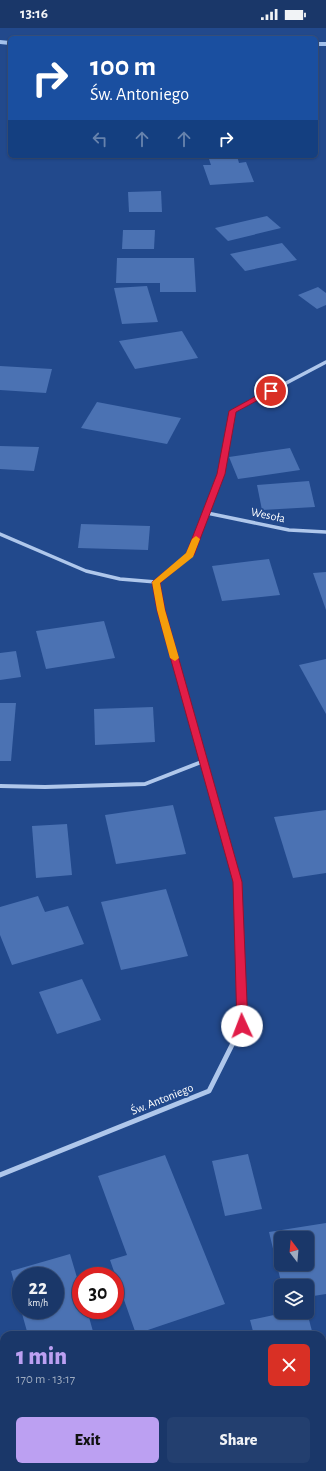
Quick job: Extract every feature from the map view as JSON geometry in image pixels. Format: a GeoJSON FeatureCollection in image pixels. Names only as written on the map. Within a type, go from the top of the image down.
{"type":"FeatureCollection","features":[{"type":"Feature","properties":{"kind":"street"},"geometry":{"type":"LineString","coordinates":[[0,534],[86,571],[120,579],[156,582],[190,555],[221,474],[233,411],[326,362]]}},
{"type":"Feature","properties":{"kind":"street","name":"Wesoła"},"geometry":{"type":"LineString","coordinates":[[206,513],[289,530],[326,532]]}},
{"type":"Feature","properties":{"kind":"street","name":"Św. Antoniego"},"geometry":{"type":"LineString","coordinates":[[0,1174],[209,1091],[242,1026],[237,882],[161,610],[156,582]]}},
{"type":"Feature","properties":{"kind":"street"},"geometry":{"type":"LineString","coordinates":[[0,786],[45,787],[145,784],[204,761]]}},
{"type":"Feature","properties":{"kind":"building"},"geometry":{"type":"Polygon","coordinates":[[[209,158],[238,158],[239,163],[246,162],[254,182],[210,185],[203,165],[211,165],[209,158]]]}},
{"type":"Feature","properties":{"kind":"building"},"geometry":{"type":"Polygon","coordinates":[[[161,191],[162,212],[129,212],[128,192],[161,191]]]}},
{"type":"Feature","properties":{"kind":"building"},"geometry":{"type":"Polygon","coordinates":[[[267,216],[281,228],[228,241],[215,228],[267,216]]]}},
{"type":"Feature","properties":{"kind":"building"},"geometry":{"type":"Polygon","coordinates":[[[123,230],[155,230],[154,249],[122,249],[123,230]]]}},
{"type":"Feature","properties":{"kind":"building"},"geometry":{"type":"Polygon","coordinates":[[[282,243],[297,260],[245,271],[230,254],[282,243]]]}},
{"type":"Feature","properties":{"kind":"building"},"geometry":{"type":"Polygon","coordinates":[[[117,258],[194,258],[196,292],[160,292],[160,283],[116,283],[117,258]]]}},
{"type":"Feature","properties":{"kind":"building"},"geometry":{"type":"Polygon","coordinates":[[[147,286],[158,322],[122,324],[114,288],[147,286]]]}},
{"type":"Feature","properties":{"kind":"building"},"geometry":{"type":"Polygon","coordinates":[[[318,287],[326,293],[326,305],[317,309],[298,295],[318,287]]]}},
{"type":"Feature","properties":{"kind":"building"},"geometry":{"type":"Polygon","coordinates":[[[182,331],[198,358],[135,369],[119,341],[182,331]]]}},
{"type":"Feature","properties":{"kind":"building"},"geometry":{"type":"Polygon","coordinates":[[[0,366],[52,369],[46,393],[0,390],[0,366]]]}},
{"type":"Feature","properties":{"kind":"building"},"geometry":{"type":"Polygon","coordinates":[[[97,402],[181,418],[167,444],[81,428],[97,402]]]}},
{"type":"Feature","properties":{"kind":"building"},"geometry":{"type":"Polygon","coordinates":[[[0,446],[39,447],[34,471],[0,469],[0,446]]]}},
{"type":"Feature","properties":{"kind":"building"},"geometry":{"type":"Polygon","coordinates":[[[290,448],[300,470],[238,479],[229,457],[290,448]]]}},
{"type":"Feature","properties":{"kind":"building"},"geometry":{"type":"Polygon","coordinates":[[[309,481],[315,507],[262,510],[257,485],[309,481]]]}},
{"type":"Feature","properties":{"kind":"building"},"geometry":{"type":"Polygon","coordinates":[[[81,524],[150,526],[148,550],[78,548],[81,524]]]}},
{"type":"Feature","properties":{"kind":"building"},"geometry":{"type":"Polygon","coordinates":[[[269,559],[280,595],[222,601],[212,566],[269,559]]]}},
{"type":"Feature","properties":{"kind":"building"},"geometry":{"type":"Polygon","coordinates":[[[326,572],[326,610],[313,573],[326,572]]]}},
{"type":"Feature","properties":{"kind":"building"},"geometry":{"type":"Polygon","coordinates":[[[104,621],[115,658],[46,669],[36,631],[104,621]]]}},
{"type":"Feature","properties":{"kind":"building"},"geometry":{"type":"Polygon","coordinates":[[[16,651],[21,677],[0,680],[0,653],[16,651]]]}},
{"type":"Feature","properties":{"kind":"building"},"geometry":{"type":"Polygon","coordinates":[[[326,659],[326,714],[299,665],[326,659]]]}},
{"type":"Feature","properties":{"kind":"building"},"geometry":{"type":"Polygon","coordinates":[[[0,703],[16,703],[11,761],[0,761],[0,703]]]}},
{"type":"Feature","properties":{"kind":"building"},"geometry":{"type":"Polygon","coordinates":[[[153,707],[155,742],[95,745],[94,709],[153,707]]]}},
{"type":"Feature","properties":{"kind":"building"},"geometry":{"type":"Polygon","coordinates":[[[173,805],[186,854],[116,864],[105,815],[173,805]]]}},
{"type":"Feature","properties":{"kind":"building"},"geometry":{"type":"Polygon","coordinates":[[[326,810],[326,873],[293,878],[274,817],[326,810]]]}},
{"type":"Feature","properties":{"kind":"building"},"geometry":{"type":"Polygon","coordinates":[[[67,824],[72,875],[36,878],[32,826],[67,824]]]}},
{"type":"Feature","properties":{"kind":"building"},"geometry":{"type":"Polygon","coordinates":[[[166,889],[188,956],[121,970],[101,902],[166,889]]]}},
{"type":"Feature","properties":{"kind":"building"},"geometry":{"type":"Polygon","coordinates":[[[38,896],[45,912],[68,906],[84,944],[12,965],[0,935],[0,907],[38,896]]]}},
{"type":"Feature","properties":{"kind":"building"},"geometry":{"type":"Polygon","coordinates":[[[82,979],[101,1020],[57,1034],[39,992],[82,979]]]}},
{"type":"Feature","properties":{"kind":"building"},"geometry":{"type":"Polygon","coordinates":[[[248,1154],[262,1209],[225,1216],[212,1161],[248,1154]]]}},
{"type":"Feature","properties":{"kind":"building"},"geometry":{"type":"Polygon","coordinates":[[[165,1155],[225,1304],[145,1331],[135,1331],[124,1300],[124,1267],[112,1267],[110,1260],[127,1255],[98,1176],[165,1155]]]}},
{"type":"Feature","properties":{"kind":"building"},"geometry":{"type":"Polygon","coordinates":[[[326,1223],[326,1294],[314,1296],[314,1279],[280,1279],[278,1271],[314,1271],[314,1231],[275,1231],[326,1223]]]}},
{"type":"Feature","properties":{"kind":"building"},"geometry":{"type":"Polygon","coordinates":[[[274,1231],[274,1253],[269,1232],[274,1231]]]}},
{"type":"Feature","properties":{"kind":"building"},"geometry":{"type":"Polygon","coordinates":[[[70,1254],[74,1267],[72,1267],[72,1319],[90,1319],[93,1331],[27,1331],[24,1319],[64,1319],[64,1267],[25,1267],[70,1254]]]}},
{"type":"Feature","properties":{"kind":"building"},"geometry":{"type":"Polygon","coordinates":[[[274,1315],[274,1319],[309,1319],[312,1331],[253,1331],[250,1320],[274,1315]]]}},
{"type":"Feature","properties":{"kind":"waterway"},"geometry":{"type":"LineString","coordinates":[[0,42],[8,43]]}},
{"type":"Feature","properties":{"kind":"waterway"},"geometry":{"type":"LineString","coordinates":[[318,44],[326,44]]}},
{"type":"Feature","properties":{"kind":"slow traffic"},"geometry":{"type":"LineString","coordinates":[[175,658],[161,610],[156,582],[190,555],[196,539]]}},
{"type":"Feature","properties":{"kind":"route"},"geometry":{"type":"LineString","coordinates":[[242,1026],[237,882],[161,610],[156,582],[190,555],[221,474],[233,411],[271,391]]}}]}
